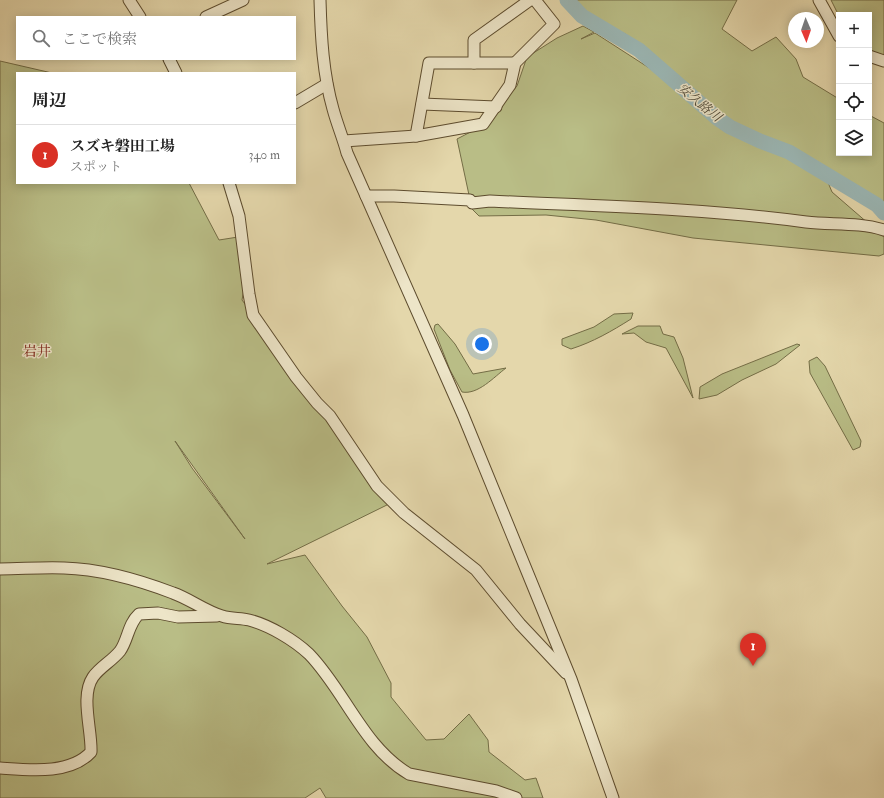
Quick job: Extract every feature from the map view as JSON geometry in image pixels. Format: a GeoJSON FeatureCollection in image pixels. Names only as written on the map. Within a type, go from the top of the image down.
{"type":"FeatureCollection","features":[{"type":"Feature","properties":{"kind":"street"},"geometry":{"type":"LineString","coordinates":[[129,0],[139,16]]}},
{"type":"Feature","properties":{"kind":"street"},"geometry":{"type":"LineString","coordinates":[[208,16],[243,0]]}},
{"type":"Feature","properties":{"kind":"street"},"geometry":{"type":"LineString","coordinates":[[320,0],[321,37],[327,84],[333,110],[344,141],[366,196],[463,415],[571,679],[613,798]]}},
{"type":"Feature","properties":{"kind":"street"},"geometry":{"type":"LineString","coordinates":[[474,64],[474,40],[530,0]]}},
{"type":"Feature","properties":{"kind":"street"},"geometry":{"type":"LineString","coordinates":[[344,141],[416,136],[483,124],[510,85],[515,63],[554,24],[536,0]]}},
{"type":"Feature","properties":{"kind":"street"},"geometry":{"type":"LineString","coordinates":[[819,0],[836,31]]}},
{"type":"Feature","properties":{"kind":"street"},"geometry":{"type":"LineString","coordinates":[[872,57],[884,62]]}},
{"type":"Feature","properties":{"kind":"street"},"geometry":{"type":"LineString","coordinates":[[169,60],[175,72]]}},
{"type":"Feature","properties":{"kind":"street"},"geometry":{"type":"LineString","coordinates":[[416,136],[429,64],[515,63]]}},
{"type":"Feature","properties":{"kind":"street"},"geometry":{"type":"LineString","coordinates":[[296,102],[327,84]]}},
{"type":"Feature","properties":{"kind":"street"},"geometry":{"type":"LineString","coordinates":[[422,104],[496,107]]}},
{"type":"Feature","properties":{"kind":"street"},"geometry":{"type":"LineString","coordinates":[[229,184],[239,216],[253,315],[296,377],[317,403],[330,416],[377,486],[404,513],[476,570],[520,624],[571,679]]}},
{"type":"Feature","properties":{"kind":"street"},"geometry":{"type":"LineString","coordinates":[[366,196],[470,200],[472,203],[490,201],[684,210],[808,222],[870,226],[884,230]]}},
{"type":"Feature","properties":{"kind":"street"},"geometry":{"type":"LineString","coordinates":[[0,569],[82,569],[132,580],[174,593],[220,616],[230,619],[248,620],[273,629],[308,653],[329,677],[380,751],[397,767],[409,774],[496,791],[516,798]]}},
{"type":"Feature","properties":{"kind":"street"},"geometry":{"type":"LineString","coordinates":[[0,768],[17,769],[70,766],[86,757],[91,752],[92,736],[88,718],[88,688],[93,677],[120,652],[134,619],[139,614],[158,613],[178,617],[220,616]]}},
{"type":"Feature","properties":{"kind":"green space"},"geometry":{"type":"Polygon","coordinates":[[[571,0],[737,0],[722,29],[752,51],[776,37],[796,59],[803,77],[836,97],[836,156],[872,156],[872,117],[884,123],[884,215],[871,201],[803,159],[735,126],[713,111],[692,88],[661,67],[627,35],[592,17],[571,0]]]}},
{"type":"Feature","properties":{"kind":"green space"},"geometry":{"type":"Polygon","coordinates":[[[831,0],[884,0],[884,57],[872,53],[872,12],[837,12],[831,0]]]}},
{"type":"Feature","properties":{"kind":"green space"},"geometry":{"type":"Polygon","coordinates":[[[583,26],[594,32],[581,39],[595,33],[657,73],[721,129],[787,156],[827,180],[832,192],[884,237],[884,254],[879,256],[693,238],[596,220],[546,215],[479,216],[472,209],[457,139],[482,126],[517,86],[527,57],[557,38],[583,26]]]}},
{"type":"Feature","properties":{"kind":"green space"},"geometry":{"type":"Polygon","coordinates":[[[0,61],[48,72],[16,72],[16,184],[190,184],[219,240],[238,237],[245,283],[242,300],[393,502],[267,564],[305,555],[342,606],[367,637],[391,683],[391,697],[426,740],[444,739],[469,714],[488,740],[489,752],[525,780],[536,778],[543,798],[326,798],[320,788],[305,798],[0,798],[0,61]],[[175,441],[192,468],[245,539],[175,441]]]}},
{"type":"Feature","properties":{"kind":"green space"},"geometry":{"type":"Polygon","coordinates":[[[633,313],[631,319],[595,340],[571,349],[562,345],[562,339],[594,327],[614,314],[633,313]]]}},
{"type":"Feature","properties":{"kind":"green space"},"geometry":{"type":"Polygon","coordinates":[[[438,324],[455,344],[473,374],[506,368],[480,388],[474,391],[462,392],[450,370],[434,329],[435,325],[438,324]]]}},
{"type":"Feature","properties":{"kind":"green space"},"geometry":{"type":"Polygon","coordinates":[[[638,326],[660,326],[663,334],[674,337],[683,358],[693,398],[666,348],[646,342],[634,333],[622,334],[638,326]]]}},
{"type":"Feature","properties":{"kind":"green space"},"geometry":{"type":"Polygon","coordinates":[[[797,344],[800,345],[776,364],[742,380],[717,395],[699,399],[700,387],[722,374],[797,344]]]}},
{"type":"Feature","properties":{"kind":"green space"},"geometry":{"type":"Polygon","coordinates":[[[817,357],[825,366],[861,441],[860,447],[853,450],[810,373],[809,361],[817,357]]]}},
{"type":"Feature","properties":{"kind":"waterway","name":"安久路川"},"geometry":{"type":"LineString","coordinates":[[567,0],[582,16],[639,50],[717,118],[730,127],[789,152],[877,205],[884,213]]}},
{"type":"Feature","properties":{"kind":"place","name":"スズキ磐田工場"},"geometry":{"type":"Point","coordinates":[753,666]}},
{"type":"Feature","properties":{"kind":"district","name":"岩井"},"geometry":{"type":"Point","coordinates":[37,351]}}]}
